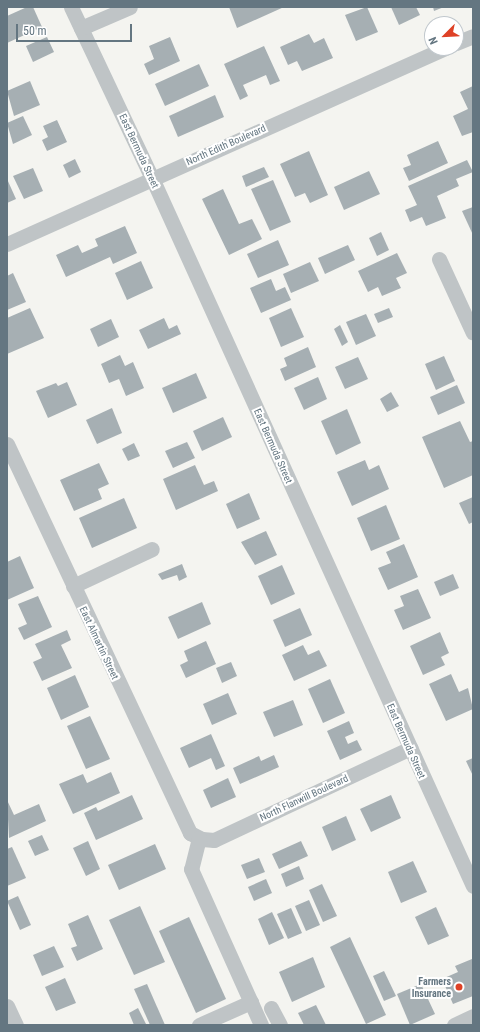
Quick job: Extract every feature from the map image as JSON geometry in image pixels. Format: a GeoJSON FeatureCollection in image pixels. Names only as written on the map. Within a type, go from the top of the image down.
{"type":"FeatureCollection","features":[{"type":"Feature","properties":{"kind":"street","name":"East Bermuda Street"},"geometry":{"type":"LineString","coordinates":[[71,7],[152,178],[473,886]]}},
{"type":"Feature","properties":{"kind":"street"},"geometry":{"type":"LineString","coordinates":[[81,28],[130,7]]}},
{"type":"Feature","properties":{"kind":"street","name":"North Edith Boulevard"},"geometry":{"type":"LineString","coordinates":[[7,244],[428,56]]}},
{"type":"Feature","properties":{"kind":"street"},"geometry":{"type":"LineString","coordinates":[[439,259],[473,333]]}},
{"type":"Feature","properties":{"kind":"street","name":"East Almartin Street"},"geometry":{"type":"LineString","coordinates":[[7,444],[175,806],[196,842]]}},
{"type":"Feature","properties":{"kind":"street"},"geometry":{"type":"LineString","coordinates":[[73,586],[152,549]]}},
{"type":"Feature","properties":{"kind":"street","name":"North Flanwill Boulevard"},"geometry":{"type":"LineString","coordinates":[[196,842],[214,840],[226,835],[410,748]]}},
{"type":"Feature","properties":{"kind":"street"},"geometry":{"type":"LineString","coordinates":[[196,842],[191,869],[261,1025]]}},
{"type":"Feature","properties":{"kind":"street"},"geometry":{"type":"LineString","coordinates":[[199,1025],[250,1002]]}},
{"type":"Feature","properties":{"kind":"street"},"geometry":{"type":"LineString","coordinates":[[7,1006],[16,1025]]}},
{"type":"Feature","properties":{"kind":"street"},"geometry":{"type":"LineString","coordinates":[[272,1008],[280,1025]]}},
{"type":"Feature","properties":{"kind":"street"},"geometry":{"type":"LineString","coordinates":[[454,1025],[473,1016]]}},
{"type":"Feature","properties":{"kind":"building"},"geometry":{"type":"Polygon","coordinates":[[[27,7],[33,7],[42,27],[7,43],[7,16],[27,7]]]}},
{"type":"Feature","properties":{"kind":"building"},"geometry":{"type":"Polygon","coordinates":[[[229,7],[284,7],[237,28],[229,7]]]}},
{"type":"Feature","properties":{"kind":"building"},"geometry":{"type":"Polygon","coordinates":[[[367,7],[378,32],[356,41],[345,15],[367,7]]]}},
{"type":"Feature","properties":{"kind":"building"},"geometry":{"type":"Polygon","coordinates":[[[391,7],[416,7],[420,15],[399,25],[391,7]]]}},
{"type":"Feature","properties":{"kind":"building"},"geometry":{"type":"Polygon","coordinates":[[[433,7],[444,7],[434,11],[433,7]]]}},
{"type":"Feature","properties":{"kind":"building"},"geometry":{"type":"Polygon","coordinates":[[[309,34],[314,43],[324,38],[333,58],[302,71],[297,61],[288,65],[280,47],[309,34]]]}},
{"type":"Feature","properties":{"kind":"building"},"geometry":{"type":"Polygon","coordinates":[[[47,37],[54,52],[33,62],[26,46],[47,37]]]}},
{"type":"Feature","properties":{"kind":"building"},"geometry":{"type":"Polygon","coordinates":[[[170,37],[180,61],[149,75],[144,64],[154,59],[149,46],[170,37]]]}},
{"type":"Feature","properties":{"kind":"building"},"geometry":{"type":"Polygon","coordinates":[[[264,46],[280,81],[270,85],[266,75],[243,85],[248,96],[240,100],[224,64],[264,46]]]}},
{"type":"Feature","properties":{"kind":"building"},"geometry":{"type":"Polygon","coordinates":[[[199,64],[209,86],[165,106],[155,84],[199,64]]]}},
{"type":"Feature","properties":{"kind":"building"},"geometry":{"type":"Polygon","coordinates":[[[30,81],[40,105],[14,116],[7,91],[30,81]]]}},
{"type":"Feature","properties":{"kind":"building"},"geometry":{"type":"Polygon","coordinates":[[[473,86],[473,132],[462,136],[453,116],[468,109],[460,92],[473,86]]]}},
{"type":"Feature","properties":{"kind":"building"},"geometry":{"type":"Polygon","coordinates":[[[215,95],[224,117],[178,137],[169,116],[215,95]]]}},
{"type":"Feature","properties":{"kind":"building"},"geometry":{"type":"Polygon","coordinates":[[[23,116],[32,135],[13,144],[7,123],[23,116]]]}},
{"type":"Feature","properties":{"kind":"building"},"geometry":{"type":"Polygon","coordinates":[[[57,120],[67,142],[47,151],[42,140],[48,137],[43,126],[57,120]]]}},
{"type":"Feature","properties":{"kind":"building"},"geometry":{"type":"Polygon","coordinates":[[[438,141],[448,163],[409,181],[403,168],[411,165],[407,155],[438,141]]]}},
{"type":"Feature","properties":{"kind":"building"},"geometry":{"type":"Polygon","coordinates":[[[309,151],[328,195],[310,203],[305,193],[295,197],[280,164],[309,151]]]}},
{"type":"Feature","properties":{"kind":"building"},"geometry":{"type":"Polygon","coordinates":[[[75,159],[81,172],[69,178],[63,165],[75,159]]]}},
{"type":"Feature","properties":{"kind":"building"},"geometry":{"type":"Polygon","coordinates":[[[467,160],[473,172],[456,179],[459,186],[437,196],[446,218],[426,226],[422,217],[410,222],[405,210],[417,205],[408,186],[467,160]]]}},
{"type":"Feature","properties":{"kind":"building"},"geometry":{"type":"Polygon","coordinates":[[[264,167],[269,177],[246,187],[242,176],[264,167]]]}},
{"type":"Feature","properties":{"kind":"building"},"geometry":{"type":"Polygon","coordinates":[[[33,168],[43,191],[24,199],[13,176],[33,168]]]}},
{"type":"Feature","properties":{"kind":"building"},"geometry":{"type":"Polygon","coordinates":[[[369,171],[380,194],[344,210],[334,187],[369,171]]]}},
{"type":"Feature","properties":{"kind":"building"},"geometry":{"type":"Polygon","coordinates":[[[7,179],[16,199],[7,203],[7,179]]]}},
{"type":"Feature","properties":{"kind":"building"},"geometry":{"type":"Polygon","coordinates":[[[273,180],[291,222],[270,231],[251,189],[273,180]]]}},
{"type":"Feature","properties":{"kind":"building"},"geometry":{"type":"Polygon","coordinates":[[[223,189],[239,224],[252,219],[262,239],[229,255],[202,199],[223,189]]]}},
{"type":"Feature","properties":{"kind":"building"},"geometry":{"type":"Polygon","coordinates":[[[473,207],[473,235],[462,211],[473,207]]]}},
{"type":"Feature","properties":{"kind":"building"},"geometry":{"type":"Polygon","coordinates":[[[125,226],[137,253],[113,264],[110,257],[66,277],[56,255],[78,245],[82,253],[98,246],[95,239],[125,226]]]}},
{"type":"Feature","properties":{"kind":"building"},"geometry":{"type":"Polygon","coordinates":[[[381,232],[389,250],[377,256],[369,238],[381,232]]]}},
{"type":"Feature","properties":{"kind":"building"},"geometry":{"type":"Polygon","coordinates":[[[278,240],[289,265],[258,278],[247,254],[278,240]]]}},
{"type":"Feature","properties":{"kind":"building"},"geometry":{"type":"Polygon","coordinates":[[[348,245],[355,260],[325,274],[318,258],[348,245]]]}},
{"type":"Feature","properties":{"kind":"building"},"geometry":{"type":"Polygon","coordinates":[[[397,253],[407,273],[396,278],[401,288],[382,296],[378,287],[368,292],[358,271],[397,253]]]}},
{"type":"Feature","properties":{"kind":"building"},"geometry":{"type":"Polygon","coordinates":[[[141,261],[153,288],[127,300],[115,273],[141,261]]]}},
{"type":"Feature","properties":{"kind":"building"},"geometry":{"type":"Polygon","coordinates":[[[310,262],[319,281],[291,293],[283,274],[310,262]]]}},
{"type":"Feature","properties":{"kind":"building"},"geometry":{"type":"Polygon","coordinates":[[[13,273],[26,302],[7,310],[7,276],[13,273]]]}},
{"type":"Feature","properties":{"kind":"building"},"geometry":{"type":"Polygon","coordinates":[[[271,279],[276,291],[285,287],[291,300],[261,313],[250,288],[271,279]]]}},
{"type":"Feature","properties":{"kind":"building"},"geometry":{"type":"Polygon","coordinates":[[[30,308],[44,338],[7,354],[7,318],[30,308]]]}},
{"type":"Feature","properties":{"kind":"building"},"geometry":{"type":"Polygon","coordinates":[[[291,308],[304,337],[281,347],[269,318],[291,308]]]}},
{"type":"Feature","properties":{"kind":"building"},"geometry":{"type":"Polygon","coordinates":[[[389,308],[393,317],[378,323],[374,314],[389,308]]]}},
{"type":"Feature","properties":{"kind":"building"},"geometry":{"type":"Polygon","coordinates":[[[366,314],[376,336],[356,345],[346,322],[366,314]]]}},
{"type":"Feature","properties":{"kind":"building"},"geometry":{"type":"Polygon","coordinates":[[[164,318],[169,329],[177,325],[181,334],[148,349],[139,330],[164,318]]]}},
{"type":"Feature","properties":{"kind":"building"},"geometry":{"type":"Polygon","coordinates":[[[111,319],[119,337],[98,347],[90,329],[111,319]]]}},
{"type":"Feature","properties":{"kind":"building"},"geometry":{"type":"Polygon","coordinates":[[[340,325],[348,342],[342,346],[334,329],[340,325]]]}},
{"type":"Feature","properties":{"kind":"building"},"geometry":{"type":"Polygon","coordinates":[[[308,347],[316,367],[285,381],[280,369],[287,366],[284,358],[308,347]]]}},
{"type":"Feature","properties":{"kind":"building"},"geometry":{"type":"Polygon","coordinates":[[[120,355],[125,366],[133,362],[144,388],[126,396],[119,379],[109,383],[101,364],[120,355]]]}},
{"type":"Feature","properties":{"kind":"building"},"geometry":{"type":"Polygon","coordinates":[[[444,356],[455,381],[436,390],[425,364],[444,356]]]}},
{"type":"Feature","properties":{"kind":"building"},"geometry":{"type":"Polygon","coordinates":[[[358,357],[368,379],[345,389],[335,367],[358,357]]]}},
{"type":"Feature","properties":{"kind":"building"},"geometry":{"type":"Polygon","coordinates":[[[196,373],[207,398],[173,413],[162,388],[196,373]]]}},
{"type":"Feature","properties":{"kind":"building"},"geometry":{"type":"Polygon","coordinates":[[[318,377],[327,399],[304,410],[294,388],[318,377]]]}},
{"type":"Feature","properties":{"kind":"building"},"geometry":{"type":"Polygon","coordinates":[[[67,382],[77,405],[48,418],[36,391],[56,383],[58,386],[67,382]]]}},
{"type":"Feature","properties":{"kind":"building"},"geometry":{"type":"Polygon","coordinates":[[[457,385],[465,403],[438,415],[430,397],[457,385]]]}},
{"type":"Feature","properties":{"kind":"building"},"geometry":{"type":"Polygon","coordinates":[[[391,392],[399,406],[387,412],[380,399],[391,392]]]}},
{"type":"Feature","properties":{"kind":"building"},"geometry":{"type":"Polygon","coordinates":[[[112,408],[122,433],[97,444],[86,420],[112,408]]]}},
{"type":"Feature","properties":{"kind":"building"},"geometry":{"type":"Polygon","coordinates":[[[347,409],[361,443],[336,455],[321,421],[347,409]]]}},
{"type":"Feature","properties":{"kind":"building"},"geometry":{"type":"Polygon","coordinates":[[[223,417],[232,437],[202,451],[193,431],[223,417]]]}},
{"type":"Feature","properties":{"kind":"building"},"geometry":{"type":"Polygon","coordinates":[[[460,421],[470,442],[473,441],[473,475],[444,488],[422,437],[460,421]]]}},
{"type":"Feature","properties":{"kind":"building"},"geometry":{"type":"Polygon","coordinates":[[[187,442],[195,458],[173,468],[165,451],[187,442]]]}},
{"type":"Feature","properties":{"kind":"building"},"geometry":{"type":"Polygon","coordinates":[[[134,443],[140,456],[128,461],[122,449],[134,443]]]}},
{"type":"Feature","properties":{"kind":"building"},"geometry":{"type":"Polygon","coordinates":[[[365,460],[369,470],[379,465],[389,489],[352,506],[337,472],[365,460]]]}},
{"type":"Feature","properties":{"kind":"building"},"geometry":{"type":"Polygon","coordinates":[[[99,463],[109,484],[98,489],[102,499],[74,511],[60,480],[99,463]]]}},
{"type":"Feature","properties":{"kind":"building"},"geometry":{"type":"Polygon","coordinates":[[[195,465],[204,485],[214,481],[218,491],[176,510],[163,479],[195,465]]]}},
{"type":"Feature","properties":{"kind":"building"},"geometry":{"type":"Polygon","coordinates":[[[249,493],[260,519],[237,529],[226,504],[249,493]]]}},
{"type":"Feature","properties":{"kind":"building"},"geometry":{"type":"Polygon","coordinates":[[[473,497],[473,522],[469,524],[459,503],[473,497]]]}},
{"type":"Feature","properties":{"kind":"building"},"geometry":{"type":"Polygon","coordinates":[[[124,498],[137,528],[92,548],[79,518],[124,498]]]}},
{"type":"Feature","properties":{"kind":"building"},"geometry":{"type":"Polygon","coordinates":[[[386,505],[400,539],[371,551],[357,518],[386,505]]]}},
{"type":"Feature","properties":{"kind":"building"},"geometry":{"type":"Polygon","coordinates":[[[266,531],[277,555],[255,565],[241,542],[266,531]]]}},
{"type":"Feature","properties":{"kind":"building"},"geometry":{"type":"Polygon","coordinates":[[[404,544],[418,577],[388,590],[378,568],[391,563],[386,552],[404,544]]]}},
{"type":"Feature","properties":{"kind":"building"},"geometry":{"type":"Polygon","coordinates":[[[20,556],[34,588],[7,600],[7,562],[20,556]]]}},
{"type":"Feature","properties":{"kind":"building"},"geometry":{"type":"Polygon","coordinates":[[[182,564],[187,577],[179,581],[177,575],[162,580],[158,574],[182,564]]]}},
{"type":"Feature","properties":{"kind":"building"},"geometry":{"type":"Polygon","coordinates":[[[282,565],[295,594],[271,605],[258,576],[282,565]]]}},
{"type":"Feature","properties":{"kind":"building"},"geometry":{"type":"Polygon","coordinates":[[[453,574],[459,588],[440,596],[434,582],[453,574]]]}},
{"type":"Feature","properties":{"kind":"building"},"geometry":{"type":"Polygon","coordinates":[[[418,589],[431,618],[403,630],[394,610],[404,606],[400,596],[418,589]]]}},
{"type":"Feature","properties":{"kind":"building"},"geometry":{"type":"Polygon","coordinates":[[[38,596],[52,627],[24,640],[18,628],[27,624],[18,604],[38,596]]]}},
{"type":"Feature","properties":{"kind":"building"},"geometry":{"type":"Polygon","coordinates":[[[202,602],[211,624],[178,639],[168,617],[202,602]]]}},
{"type":"Feature","properties":{"kind":"building"},"geometry":{"type":"Polygon","coordinates":[[[300,608],[312,635],[285,647],[273,620],[300,608]]]}},
{"type":"Feature","properties":{"kind":"building"},"geometry":{"type":"Polygon","coordinates":[[[67,630],[71,640],[61,645],[72,668],[42,681],[33,662],[42,658],[35,644],[67,630]]]}},
{"type":"Feature","properties":{"kind":"building"},"geometry":{"type":"Polygon","coordinates":[[[440,632],[449,653],[441,657],[445,665],[423,675],[410,646],[440,632]]]}},
{"type":"Feature","properties":{"kind":"building"},"geometry":{"type":"Polygon","coordinates":[[[206,641],[216,664],[186,678],[180,665],[188,661],[184,651],[206,641]]]}},
{"type":"Feature","properties":{"kind":"building"},"geometry":{"type":"Polygon","coordinates":[[[303,645],[308,655],[319,650],[327,666],[294,681],[282,655],[303,645]]]}},
{"type":"Feature","properties":{"kind":"building"},"geometry":{"type":"Polygon","coordinates":[[[231,662],[237,676],[222,683],[216,668],[231,662]]]}},
{"type":"Feature","properties":{"kind":"building"},"geometry":{"type":"Polygon","coordinates":[[[451,674],[459,692],[468,688],[473,709],[446,721],[429,684],[451,674]]]}},
{"type":"Feature","properties":{"kind":"building"},"geometry":{"type":"Polygon","coordinates":[[[75,675],[89,707],[61,720],[47,688],[75,675]]]}},
{"type":"Feature","properties":{"kind":"building"},"geometry":{"type":"Polygon","coordinates":[[[330,679],[345,713],[323,723],[308,689],[330,679]]]}},
{"type":"Feature","properties":{"kind":"building"},"geometry":{"type":"Polygon","coordinates":[[[228,693],[237,714],[212,725],[203,704],[228,693]]]}},
{"type":"Feature","properties":{"kind":"building"},"geometry":{"type":"Polygon","coordinates":[[[293,700],[303,725],[274,737],[263,712],[293,700]]]}},
{"type":"Feature","properties":{"kind":"building"},"geometry":{"type":"Polygon","coordinates":[[[90,716],[110,759],[86,769],[67,726],[90,716]]]}},
{"type":"Feature","properties":{"kind":"building"},"geometry":{"type":"Polygon","coordinates":[[[349,721],[354,733],[345,737],[348,744],[357,740],[362,750],[340,760],[327,731],[349,721]]]}},
{"type":"Feature","properties":{"kind":"building"},"geometry":{"type":"Polygon","coordinates":[[[211,734],[225,766],[216,770],[211,758],[189,768],[180,748],[211,734]]]}},
{"type":"Feature","properties":{"kind":"building"},"geometry":{"type":"Polygon","coordinates":[[[274,755],[279,767],[240,784],[233,768],[259,756],[261,761],[274,755]]]}},
{"type":"Feature","properties":{"kind":"building"},"geometry":{"type":"Polygon","coordinates":[[[473,758],[473,776],[466,761],[473,758]]]}},
{"type":"Feature","properties":{"kind":"building"},"geometry":{"type":"Polygon","coordinates":[[[111,772],[120,793],[73,814],[59,784],[83,774],[87,783],[111,772]]]}},
{"type":"Feature","properties":{"kind":"building"},"geometry":{"type":"Polygon","coordinates":[[[228,778],[236,797],[211,808],[203,790],[228,778]]]}},
{"type":"Feature","properties":{"kind":"building"},"geometry":{"type":"Polygon","coordinates":[[[132,795],[143,819],[96,840],[84,813],[96,807],[98,811],[132,795]]]}},
{"type":"Feature","properties":{"kind":"building"},"geometry":{"type":"Polygon","coordinates":[[[391,795],[401,818],[371,832],[360,809],[391,795]]]}},
{"type":"Feature","properties":{"kind":"building"},"geometry":{"type":"Polygon","coordinates":[[[7,800],[14,815],[39,804],[46,821],[9,838],[7,800]]]}},
{"type":"Feature","properties":{"kind":"building"},"geometry":{"type":"Polygon","coordinates":[[[346,816],[356,840],[332,851],[322,827],[346,816]]]}},
{"type":"Feature","properties":{"kind":"building"},"geometry":{"type":"Polygon","coordinates":[[[42,835],[49,850],[35,856],[28,841],[42,835]]]}},
{"type":"Feature","properties":{"kind":"building"},"geometry":{"type":"Polygon","coordinates":[[[88,841],[100,869],[86,876],[73,848],[88,841]]]}},
{"type":"Feature","properties":{"kind":"building"},"geometry":{"type":"Polygon","coordinates":[[[301,841],[308,856],[279,869],[272,854],[301,841]]]}},
{"type":"Feature","properties":{"kind":"building"},"geometry":{"type":"Polygon","coordinates":[[[155,844],[166,869],[119,890],[108,865],[155,844]]]}},
{"type":"Feature","properties":{"kind":"building"},"geometry":{"type":"Polygon","coordinates":[[[12,847],[26,878],[7,886],[7,849],[12,847]]]}},
{"type":"Feature","properties":{"kind":"building"},"geometry":{"type":"Polygon","coordinates":[[[259,858],[265,872],[247,879],[241,865],[259,858]]]}},
{"type":"Feature","properties":{"kind":"building"},"geometry":{"type":"Polygon","coordinates":[[[413,861],[427,892],[401,903],[388,872],[413,861]]]}},
{"type":"Feature","properties":{"kind":"building"},"geometry":{"type":"Polygon","coordinates":[[[299,866],[304,879],[286,887],[281,874],[299,866]]]}},
{"type":"Feature","properties":{"kind":"building"},"geometry":{"type":"Polygon","coordinates":[[[266,879],[272,893],[254,901],[248,887],[266,879]]]}},
{"type":"Feature","properties":{"kind":"building"},"geometry":{"type":"Polygon","coordinates":[[[322,884],[337,916],[323,922],[309,890],[322,884]]]}},
{"type":"Feature","properties":{"kind":"building"},"geometry":{"type":"Polygon","coordinates":[[[18,896],[31,925],[20,930],[7,901],[18,896]]]}},
{"type":"Feature","properties":{"kind":"building"},"geometry":{"type":"Polygon","coordinates":[[[309,900],[320,925],[306,931],[295,906],[309,900]]]}},
{"type":"Feature","properties":{"kind":"building"},"geometry":{"type":"Polygon","coordinates":[[[140,906],[165,962],[134,975],[109,920],[140,906]]]}},
{"type":"Feature","properties":{"kind":"building"},"geometry":{"type":"Polygon","coordinates":[[[436,907],[449,936],[428,945],[415,917],[436,907]]]}},
{"type":"Feature","properties":{"kind":"building"},"geometry":{"type":"Polygon","coordinates":[[[291,908],[302,933],[288,939],[277,914],[291,908]]]}},
{"type":"Feature","properties":{"kind":"building"},"geometry":{"type":"Polygon","coordinates":[[[272,912],[284,938],[269,945],[258,919],[272,912]]]}},
{"type":"Feature","properties":{"kind":"building"},"geometry":{"type":"Polygon","coordinates":[[[88,915],[103,949],[77,961],[71,948],[77,946],[68,924],[88,915]]]}},
{"type":"Feature","properties":{"kind":"building"},"geometry":{"type":"Polygon","coordinates":[[[189,917],[226,999],[196,1013],[159,931],[189,917]]]}},
{"type":"Feature","properties":{"kind":"building"},"geometry":{"type":"Polygon","coordinates":[[[350,937],[386,1015],[366,1024],[330,947],[350,937]]]}},
{"type":"Feature","properties":{"kind":"building"},"geometry":{"type":"Polygon","coordinates":[[[54,946],[64,967],[42,976],[33,955],[54,946]]]}},
{"type":"Feature","properties":{"kind":"building"},"geometry":{"type":"Polygon","coordinates":[[[313,957],[325,987],[292,1002],[279,972],[313,957]]]}},
{"type":"Feature","properties":{"kind":"building","name":"Farmers Insurance"},"geometry":{"type":"Polygon","coordinates":[[[472,959],[473,996],[453,1004],[442,979],[458,972],[455,966],[472,959]]]}},
{"type":"Feature","properties":{"kind":"building"},"geometry":{"type":"Polygon","coordinates":[[[384,971],[396,996],[384,1001],[373,976],[384,971]]]}},
{"type":"Feature","properties":{"kind":"building"},"geometry":{"type":"Polygon","coordinates":[[[65,978],[76,1003],[56,1011],[45,987],[65,978]]]}},
{"type":"Feature","properties":{"kind":"building"},"geometry":{"type":"Polygon","coordinates":[[[147,984],[165,1025],[150,1025],[134,989],[147,984]]]}},
{"type":"Feature","properties":{"kind":"building"},"geometry":{"type":"Polygon","coordinates":[[[421,984],[435,1014],[410,1025],[397,994],[421,984]]]}},
{"type":"Feature","properties":{"kind":"building"},"geometry":{"type":"Polygon","coordinates":[[[316,1005],[326,1025],[304,1025],[298,1013],[316,1005]]]}},
{"type":"Feature","properties":{"kind":"building"},"geometry":{"type":"Polygon","coordinates":[[[138,1008],[146,1024],[144,1025],[134,1025],[129,1013],[138,1008]]]}},
{"type":"Feature","properties":{"kind":"place","name":"Farmers Insurance"},"geometry":{"type":"Point","coordinates":[459,987]}}]}
